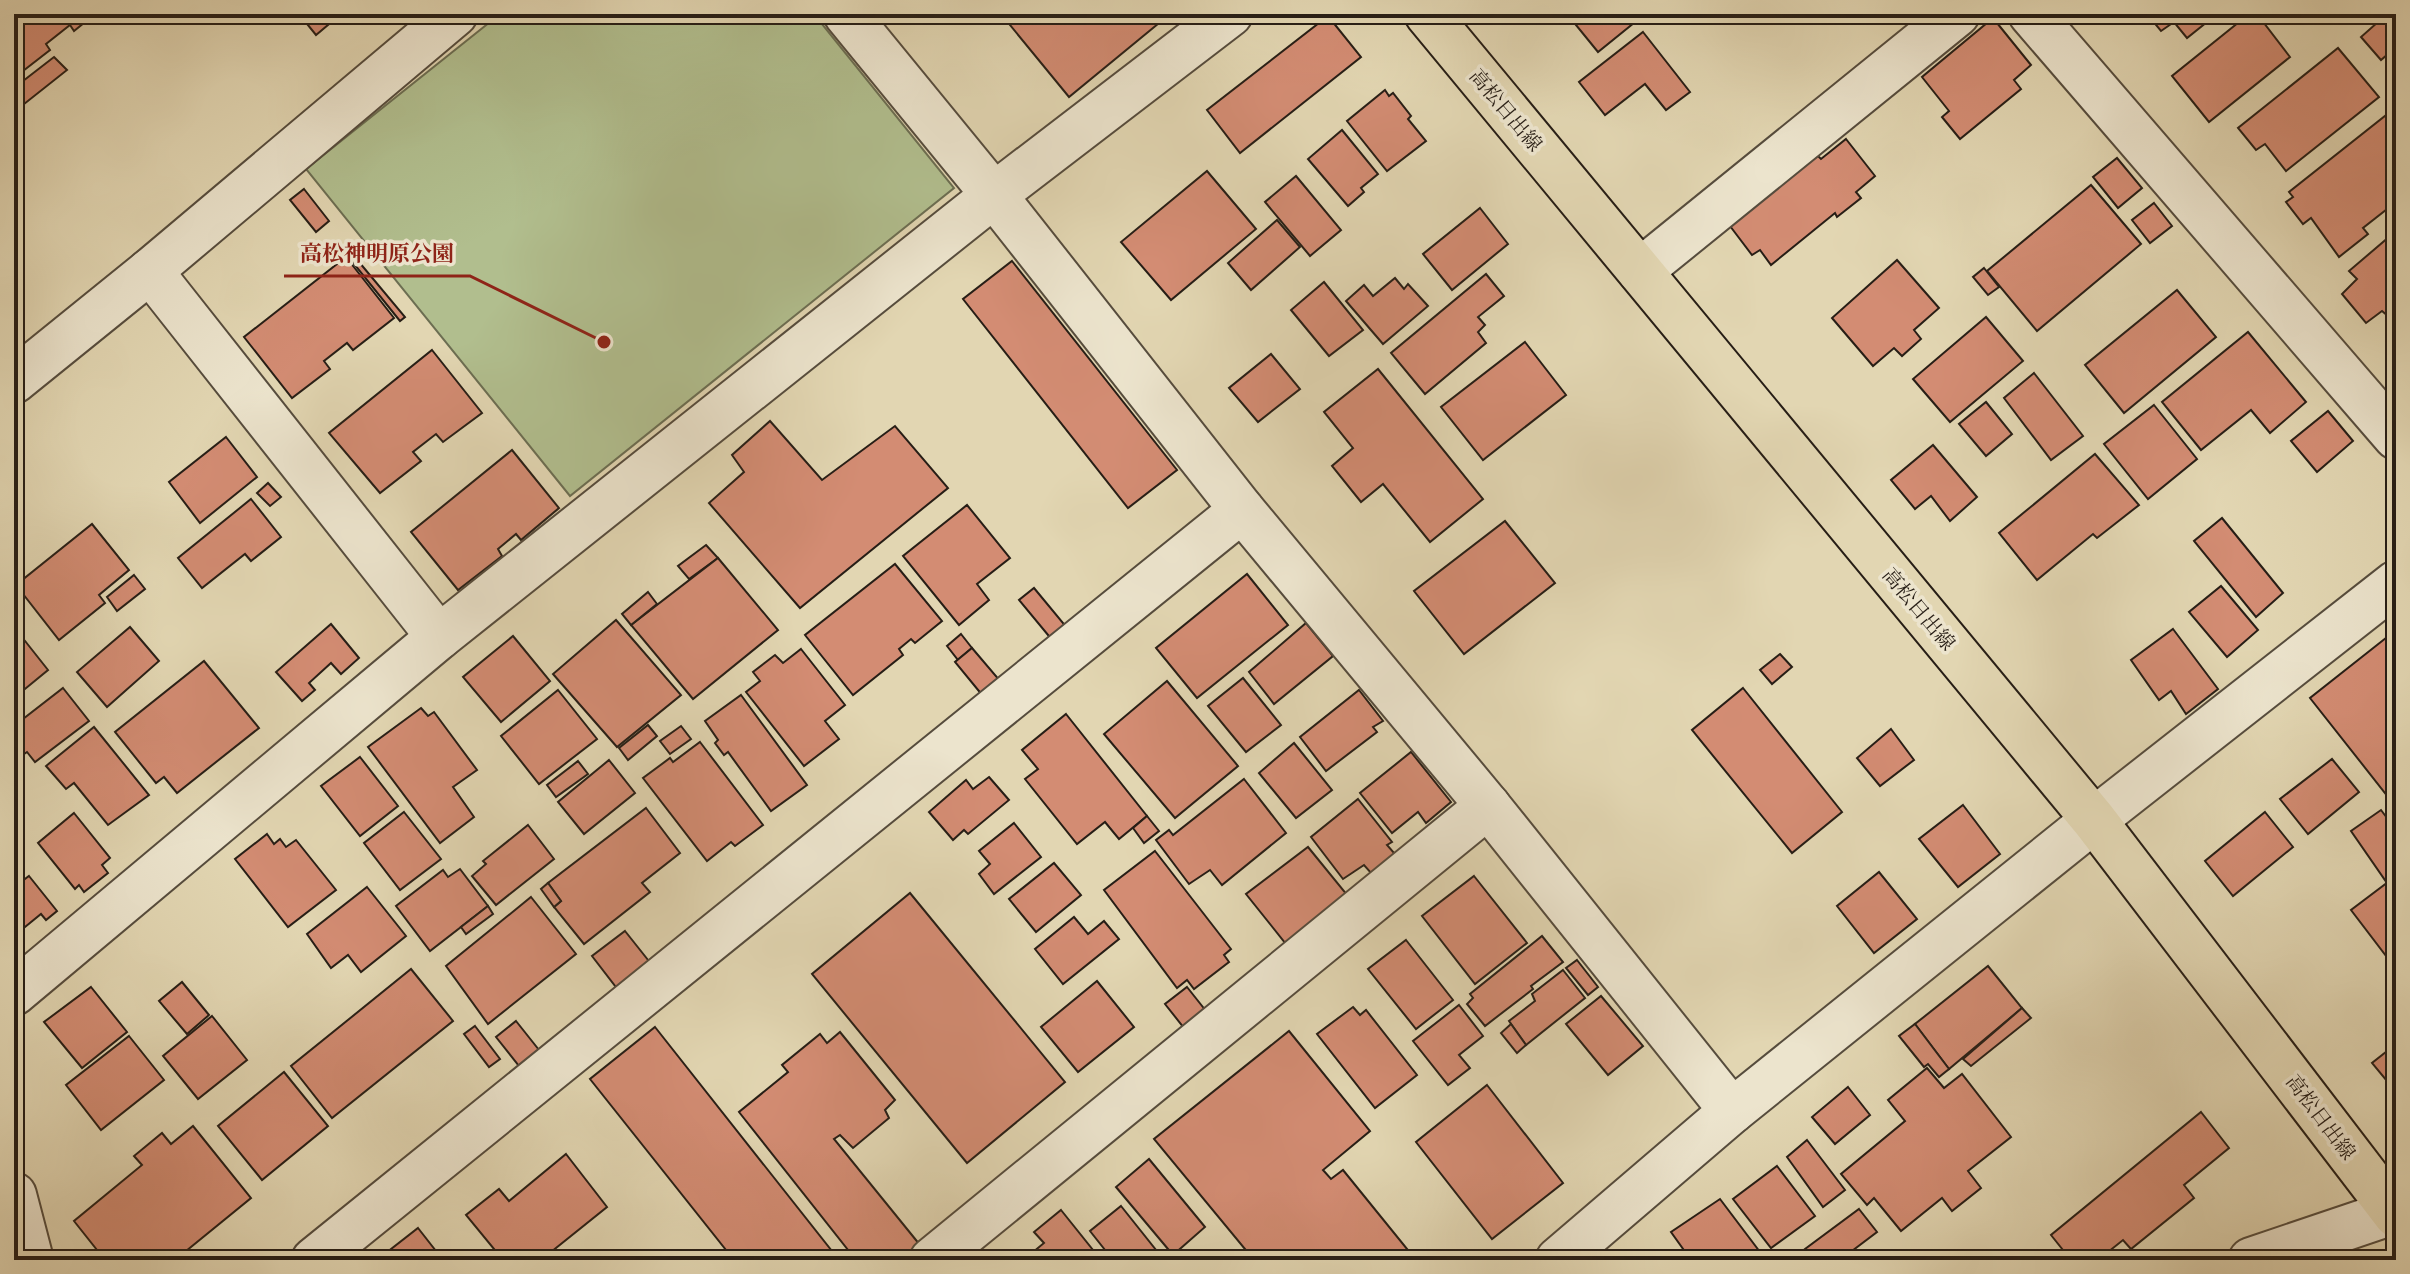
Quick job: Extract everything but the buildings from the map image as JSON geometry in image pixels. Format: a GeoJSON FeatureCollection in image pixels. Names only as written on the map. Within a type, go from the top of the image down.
{"type":"FeatureCollection","features":[{"type":"Feature","properties":{"kind":"main road","name":"高松日出線"},"geometry":{"type":"LineString","coordinates":[[1427,14],[2094,820],[2395,1213]]}},
{"type":"Feature","properties":{"kind":"street"},"geometry":{"type":"LineString","coordinates":[[14,381],[150,271],[455,14]]}},
{"type":"Feature","properties":{"kind":"street"},"geometry":{"type":"LineString","coordinates":[[846,14],[994,195],[1242,510],[1488,806],[1732,1111]]}},
{"type":"Feature","properties":{"kind":"street"},"geometry":{"type":"LineString","coordinates":[[14,993],[439,637],[994,195],[1230,14]]}},
{"type":"Feature","properties":{"kind":"street"},"geometry":{"type":"LineString","coordinates":[[1640,271],[1957,14]]}},
{"type":"Feature","properties":{"kind":"street"},"geometry":{"type":"LineString","coordinates":[[2031,14],[2396,437]]}},
{"type":"Feature","properties":{"kind":"street"},"geometry":{"type":"LineString","coordinates":[[150,271],[439,637]]}},
{"type":"Feature","properties":{"kind":"street"},"geometry":{"type":"LineString","coordinates":[[314,1260],[1242,510]]}},
{"type":"Feature","properties":{"kind":"street"},"geometry":{"type":"LineString","coordinates":[[1558,1260],[1732,1111],[2094,820],[2396,583]]}},
{"type":"Feature","properties":{"kind":"street"},"geometry":{"type":"LineString","coordinates":[[932,1260],[1488,806]]}},
{"type":"Feature","properties":{"kind":"street"},"geometry":{"type":"LineString","coordinates":[[14,1195],[31,1260]]}},
{"type":"Feature","properties":{"kind":"street"},"geometry":{"type":"LineString","coordinates":[[2251,1260],[2395,1213]]}},
{"type":"Feature","properties":{"kind":"green space"},"geometry":{"type":"Polygon","coordinates":[[[500,14],[814,14],[954,188],[570,496],[306,169],[500,14]]]}},
{"type":"Feature","properties":{"kind":"place","name":"高松神明原公園"},"geometry":{"type":"Point","coordinates":[604,342]}}]}
